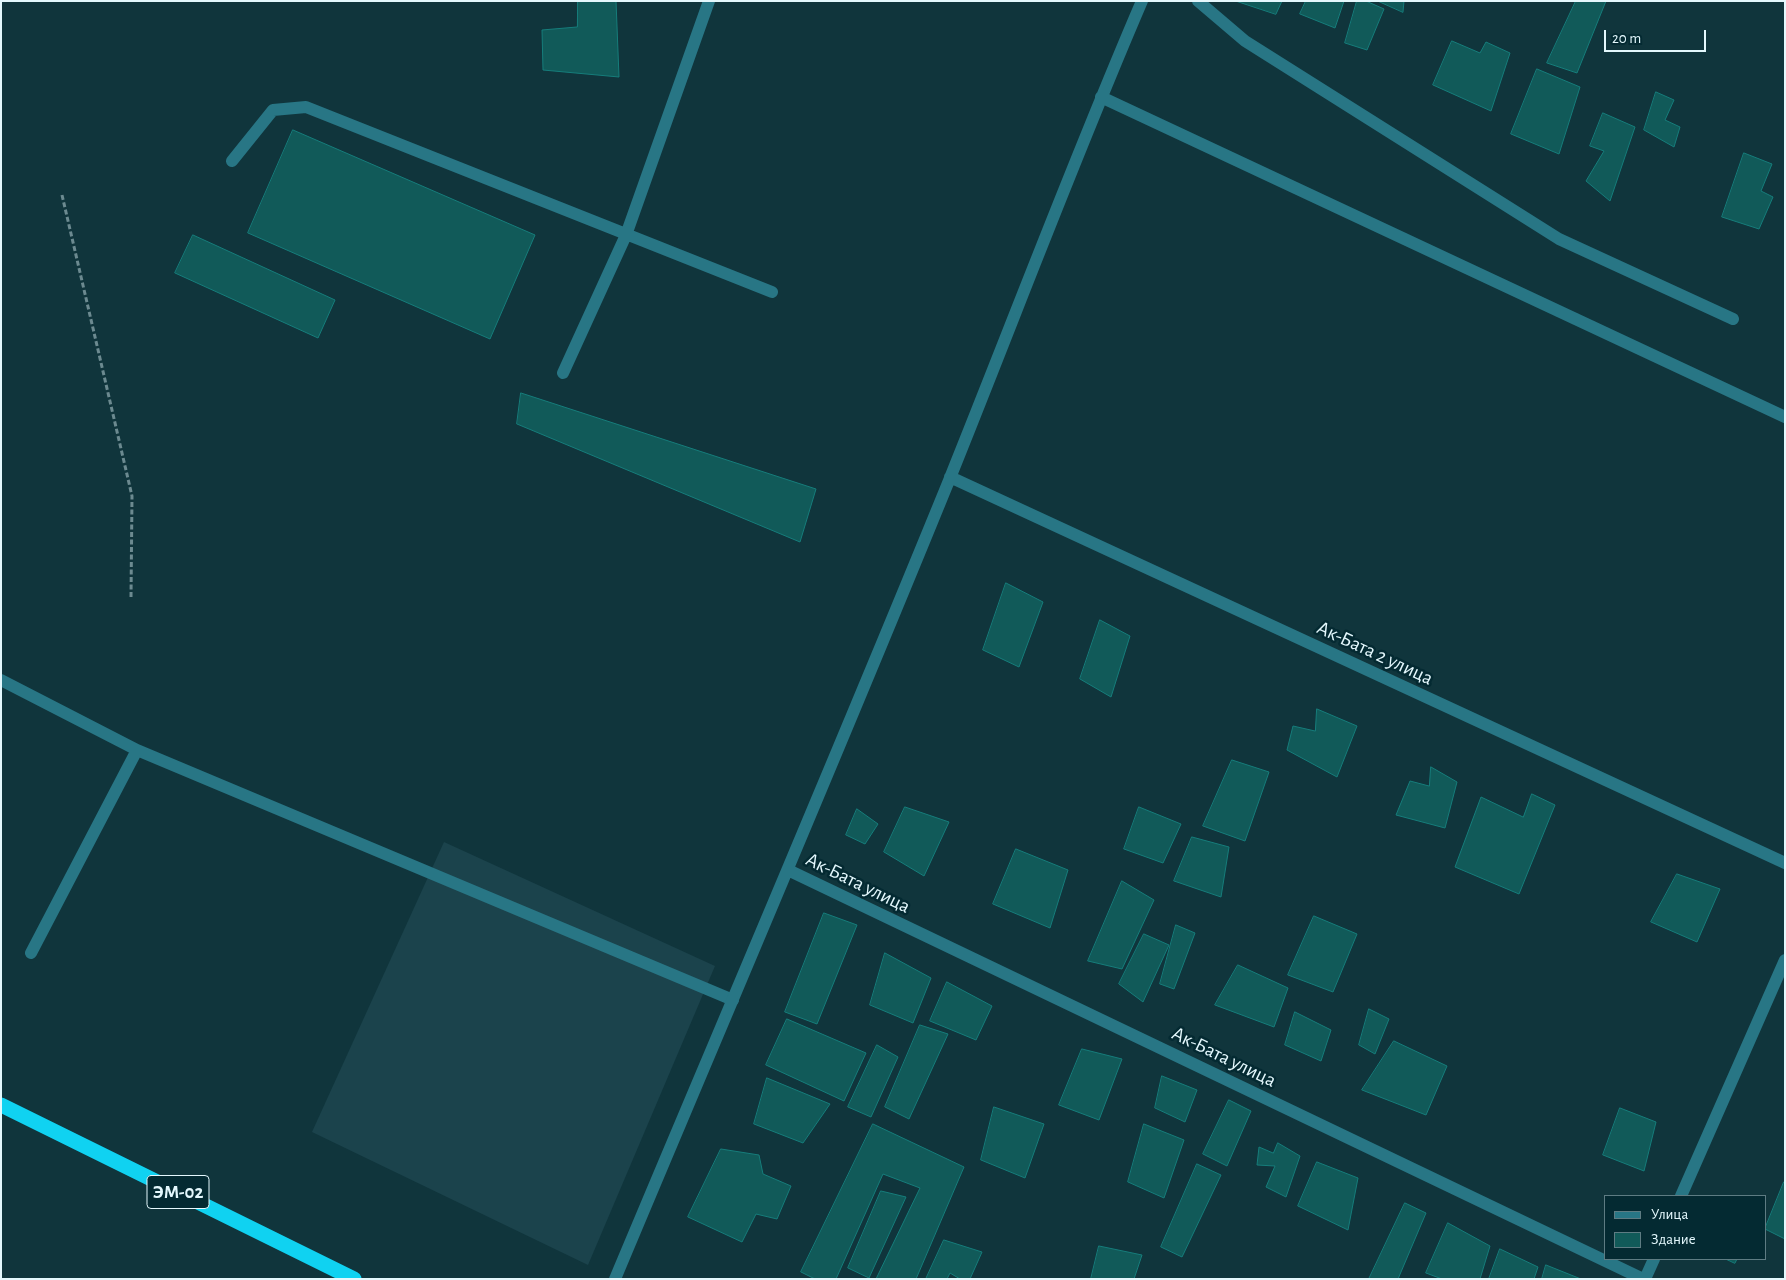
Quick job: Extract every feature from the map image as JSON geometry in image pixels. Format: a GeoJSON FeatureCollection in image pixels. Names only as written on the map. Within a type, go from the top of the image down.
{"type":"FeatureCollection","features":[{"type":"Feature","properties":{"kind":"highway","name":"ЭМ-02"},"geometry":{"type":"LineString","coordinates":[[1,1105],[354,1279]]}},
{"type":"Feature","properties":{"kind":"street"},"geometry":{"type":"LineString","coordinates":[[563,373],[626,235],[709,1]]}},
{"type":"Feature","properties":{"kind":"street"},"geometry":{"type":"LineString","coordinates":[[615,1279],[788,870],[950,477],[1101,97],[1142,1]]}},
{"type":"Feature","properties":{"kind":"street"},"geometry":{"type":"LineString","coordinates":[[1198,1],[1246,41],[1560,239],[1733,319]]}},
{"type":"Feature","properties":{"kind":"street"},"geometry":{"type":"LineString","coordinates":[[1101,97],[1785,417]]}},
{"type":"Feature","properties":{"kind":"street"},"geometry":{"type":"LineString","coordinates":[[232,160],[273,110],[306,107],[772,292]]}},
{"type":"Feature","properties":{"kind":"street","name":"Ак-Бата 2 улица"},"geometry":{"type":"LineString","coordinates":[[950,477],[1785,863]]}},
{"type":"Feature","properties":{"kind":"street"},"geometry":{"type":"LineString","coordinates":[[1,680],[137,750],[733,1000]]}},
{"type":"Feature","properties":{"kind":"street"},"geometry":{"type":"LineString","coordinates":[[31,953],[137,750]]}},
{"type":"Feature","properties":{"kind":"street","name":"Ак-Бата улица"},"geometry":{"type":"LineString","coordinates":[[788,870],[1604,1260]]}},
{"type":"Feature","properties":{"kind":"street"},"geometry":{"type":"LineString","coordinates":[[1681,1195],[1785,960]]}},
{"type":"Feature","properties":{"kind":"street","name":"Ак-Бата улица"},"geometry":{"type":"LineString","coordinates":[[1604,1260],[1644,1279]]}},
{"type":"Feature","properties":{"kind":"street"},"geometry":{"type":"LineString","coordinates":[[1644,1279],[1654,1260]]}},
{"type":"Feature","properties":{"kind":"path"},"geometry":{"type":"LineString","coordinates":[[62,195],[132,496],[131,597]]}},
{"type":"Feature","properties":{"kind":"shaded area"},"geometry":{"type":"Polygon","coordinates":[[[444,842],[715,966],[588,1265],[312,1132],[444,842]]]}},
{"type":"Feature","properties":{"kind":"building"},"geometry":{"type":"Polygon","coordinates":[[[578,1],[616,1],[619,77],[543,70],[542,30],[577,27],[578,1]]]}},
{"type":"Feature","properties":{"kind":"building"},"geometry":{"type":"Polygon","coordinates":[[[1236,1],[1282,1],[1276,14],[1236,1]]]}},
{"type":"Feature","properties":{"kind":"building"},"geometry":{"type":"Polygon","coordinates":[[[1306,1],[1344,1],[1335,28],[1300,14],[1306,1]]]}},
{"type":"Feature","properties":{"kind":"building"},"geometry":{"type":"Polygon","coordinates":[[[1357,1],[1366,1],[1384,9],[1367,50],[1345,43],[1357,1]]]}},
{"type":"Feature","properties":{"kind":"building"},"geometry":{"type":"Polygon","coordinates":[[[1378,1],[1404,1],[1403,12],[1378,1]]]}},
{"type":"Feature","properties":{"kind":"building"},"geometry":{"type":"Polygon","coordinates":[[[1576,1],[1606,1],[1577,73],[1547,63],[1576,1]]]}},
{"type":"Feature","properties":{"kind":"building"},"geometry":{"type":"Polygon","coordinates":[[[1452,41],[1480,53],[1486,42],[1510,53],[1491,111],[1433,85],[1452,41]]]}},
{"type":"Feature","properties":{"kind":"building"},"geometry":{"type":"Polygon","coordinates":[[[1537,69],[1580,87],[1559,154],[1511,134],[1537,69]]]}},
{"type":"Feature","properties":{"kind":"building"},"geometry":{"type":"Polygon","coordinates":[[[1656,92],[1674,100],[1665,120],[1680,127],[1674,147],[1644,130],[1656,92]]]}},
{"type":"Feature","properties":{"kind":"building"},"geometry":{"type":"Polygon","coordinates":[[[1603,113],[1635,127],[1610,201],[1586,181],[1604,151],[1590,146],[1603,113]]]}},
{"type":"Feature","properties":{"kind":"building"},"geometry":{"type":"Polygon","coordinates":[[[293,130],[535,235],[490,339],[248,233],[293,130]]]}},
{"type":"Feature","properties":{"kind":"building"},"geometry":{"type":"Polygon","coordinates":[[[1744,153],[1772,164],[1761,191],[1773,197],[1759,229],[1722,217],[1744,153]]]}},
{"type":"Feature","properties":{"kind":"building"},"geometry":{"type":"Polygon","coordinates":[[[193,235],[335,300],[318,338],[175,273],[193,235]]]}},
{"type":"Feature","properties":{"kind":"building"},"geometry":{"type":"Polygon","coordinates":[[[521,393],[816,489],[800,542],[517,424],[521,393]]]}},
{"type":"Feature","properties":{"kind":"building"},"geometry":{"type":"Polygon","coordinates":[[[1006,583],[1043,602],[1019,667],[983,650],[1006,583]]]}},
{"type":"Feature","properties":{"kind":"building"},"geometry":{"type":"Polygon","coordinates":[[[1100,620],[1130,636],[1111,697],[1080,679],[1100,620]]]}},
{"type":"Feature","properties":{"kind":"building"},"geometry":{"type":"Polygon","coordinates":[[[1317,709],[1357,726],[1337,777],[1287,750],[1293,726],[1315,731],[1317,709]]]}},
{"type":"Feature","properties":{"kind":"building"},"geometry":{"type":"Polygon","coordinates":[[[1232,760],[1269,772],[1245,841],[1203,826],[1232,760]]]}},
{"type":"Feature","properties":{"kind":"building"},"geometry":{"type":"Polygon","coordinates":[[[1431,767],[1457,782],[1445,828],[1396,815],[1410,781],[1429,786],[1431,767]]]}},
{"type":"Feature","properties":{"kind":"building"},"geometry":{"type":"Polygon","coordinates":[[[1532,794],[1555,805],[1519,894],[1455,867],[1481,797],[1523,817],[1532,794]]]}},
{"type":"Feature","properties":{"kind":"building"},"geometry":{"type":"Polygon","coordinates":[[[905,807],[949,822],[924,876],[884,852],[905,807]]]}},
{"type":"Feature","properties":{"kind":"building"},"geometry":{"type":"Polygon","coordinates":[[[1139,807],[1181,824],[1163,863],[1124,849],[1139,807]]]}},
{"type":"Feature","properties":{"kind":"building"},"geometry":{"type":"Polygon","coordinates":[[[857,809],[878,824],[865,844],[846,835],[857,809]]]}},
{"type":"Feature","properties":{"kind":"building"},"geometry":{"type":"Polygon","coordinates":[[[1192,837],[1229,847],[1221,897],[1174,881],[1192,837]]]}},
{"type":"Feature","properties":{"kind":"building"},"geometry":{"type":"Polygon","coordinates":[[[1016,849],[1068,870],[1050,928],[993,904],[1016,849]]]}},
{"type":"Feature","properties":{"kind":"building"},"geometry":{"type":"Polygon","coordinates":[[[1677,874],[1720,889],[1697,942],[1651,922],[1677,874]]]}},
{"type":"Feature","properties":{"kind":"building"},"geometry":{"type":"Polygon","coordinates":[[[1122,881],[1154,900],[1122,969],[1088,961],[1122,881]]]}},
{"type":"Feature","properties":{"kind":"building"},"geometry":{"type":"Polygon","coordinates":[[[824,913],[857,925],[817,1024],[785,1012],[824,913]]]}},
{"type":"Feature","properties":{"kind":"building"},"geometry":{"type":"Polygon","coordinates":[[[1314,916],[1357,934],[1333,992],[1288,975],[1314,916]]]}},
{"type":"Feature","properties":{"kind":"building"},"geometry":{"type":"Polygon","coordinates":[[[1176,925],[1195,933],[1174,989],[1160,984],[1176,925]]]}},
{"type":"Feature","properties":{"kind":"building"},"geometry":{"type":"Polygon","coordinates":[[[1144,934],[1169,945],[1143,1002],[1119,984],[1144,934]]]}},
{"type":"Feature","properties":{"kind":"building"},"geometry":{"type":"Polygon","coordinates":[[[885,953],[931,978],[913,1023],[870,1005],[885,953]]]}},
{"type":"Feature","properties":{"kind":"building"},"geometry":{"type":"Polygon","coordinates":[[[1238,965],[1288,988],[1274,1027],[1215,1005],[1238,965]]]}},
{"type":"Feature","properties":{"kind":"building"},"geometry":{"type":"Polygon","coordinates":[[[947,982],[992,1006],[976,1040],[930,1021],[947,982]]]}},
{"type":"Feature","properties":{"kind":"building"},"geometry":{"type":"Polygon","coordinates":[[[1369,1009],[1389,1019],[1375,1054],[1359,1045],[1369,1009]]]}},
{"type":"Feature","properties":{"kind":"building"},"geometry":{"type":"Polygon","coordinates":[[[1295,1012],[1331,1030],[1321,1061],[1285,1045],[1295,1012]]]}},
{"type":"Feature","properties":{"kind":"building"},"geometry":{"type":"Polygon","coordinates":[[[787,1019],[866,1053],[844,1101],[766,1065],[787,1019]]]}},
{"type":"Feature","properties":{"kind":"building"},"geometry":{"type":"Polygon","coordinates":[[[920,1025],[948,1034],[909,1119],[885,1107],[920,1025]]]}},
{"type":"Feature","properties":{"kind":"building"},"geometry":{"type":"Polygon","coordinates":[[[1394,1041],[1447,1066],[1426,1115],[1362,1090],[1394,1041]]]}},
{"type":"Feature","properties":{"kind":"building"},"geometry":{"type":"Polygon","coordinates":[[[877,1045],[898,1057],[871,1117],[848,1107],[877,1045]]]}},
{"type":"Feature","properties":{"kind":"building"},"geometry":{"type":"Polygon","coordinates":[[[1082,1049],[1122,1059],[1099,1120],[1059,1105],[1082,1049]]]}},
{"type":"Feature","properties":{"kind":"building"},"geometry":{"type":"Polygon","coordinates":[[[1162,1076],[1197,1090],[1185,1122],[1155,1108],[1162,1076]]]}},
{"type":"Feature","properties":{"kind":"building"},"geometry":{"type":"Polygon","coordinates":[[[767,1078],[830,1104],[803,1143],[754,1124],[767,1078]]]}},
{"type":"Feature","properties":{"kind":"building"},"geometry":{"type":"Polygon","coordinates":[[[1229,1100],[1251,1111],[1227,1166],[1203,1154],[1229,1100]]]}},
{"type":"Feature","properties":{"kind":"building"},"geometry":{"type":"Polygon","coordinates":[[[994,1107],[1044,1124],[1025,1178],[981,1160],[994,1107]]]}},
{"type":"Feature","properties":{"kind":"building"},"geometry":{"type":"Polygon","coordinates":[[[1620,1108],[1656,1122],[1644,1171],[1603,1155],[1620,1108]]]}},
{"type":"Feature","properties":{"kind":"building"},"geometry":{"type":"Polygon","coordinates":[[[873,1124],[964,1167],[916,1279],[876,1279],[920,1188],[883,1174],[836,1279],[815,1279],[801,1272],[873,1124]]]}},
{"type":"Feature","properties":{"kind":"building"},"geometry":{"type":"Polygon","coordinates":[[[1144,1124],[1184,1140],[1164,1198],[1128,1182],[1144,1124]]]}},
{"type":"Feature","properties":{"kind":"building"},"geometry":{"type":"Polygon","coordinates":[[[1278,1143],[1300,1156],[1286,1197],[1266,1187],[1275,1166],[1257,1165],[1259,1147],[1273,1153],[1278,1143]]]}},
{"type":"Feature","properties":{"kind":"building"},"geometry":{"type":"Polygon","coordinates":[[[721,1149],[759,1155],[763,1174],[791,1186],[777,1219],[756,1214],[742,1242],[688,1217],[721,1149]]]}},
{"type":"Feature","properties":{"kind":"building"},"geometry":{"type":"Polygon","coordinates":[[[1317,1162],[1358,1178],[1348,1230],[1298,1206],[1317,1162]]]}},
{"type":"Feature","properties":{"kind":"building"},"geometry":{"type":"Polygon","coordinates":[[[1197,1164],[1221,1175],[1182,1257],[1161,1247],[1197,1164]]]}},
{"type":"Feature","properties":{"kind":"building"},"geometry":{"type":"Polygon","coordinates":[[[1785,1182],[1785,1239],[1766,1230],[1785,1182]]]}},
{"type":"Feature","properties":{"kind":"building"},"geometry":{"type":"Polygon","coordinates":[[[881,1191],[906,1197],[869,1278],[848,1268],[881,1191]]]}},
{"type":"Feature","properties":{"kind":"building"},"geometry":{"type":"Polygon","coordinates":[[[1405,1203],[1426,1213],[1398,1279],[1369,1279],[1405,1203]]]}},
{"type":"Feature","properties":{"kind":"building"},"geometry":{"type":"Polygon","coordinates":[[[1448,1223],[1490,1246],[1480,1279],[1442,1279],[1426,1273],[1448,1223]]]}},
{"type":"Feature","properties":{"kind":"building"},"geometry":{"type":"Polygon","coordinates":[[[944,1240],[982,1252],[970,1279],[960,1279],[950,1273],[947,1279],[926,1279],[944,1240]]]}},
{"type":"Feature","properties":{"kind":"building"},"geometry":{"type":"Polygon","coordinates":[[[1099,1246],[1142,1255],[1134,1279],[1091,1279],[1099,1246]]]}},
{"type":"Feature","properties":{"kind":"building"},"geometry":{"type":"Polygon","coordinates":[[[1500,1249],[1538,1267],[1534,1279],[1489,1279],[1500,1249]]]}},
{"type":"Feature","properties":{"kind":"building"},"geometry":{"type":"Polygon","coordinates":[[[1546,1265],[1581,1279],[1542,1279],[1546,1265]]]}}]}
